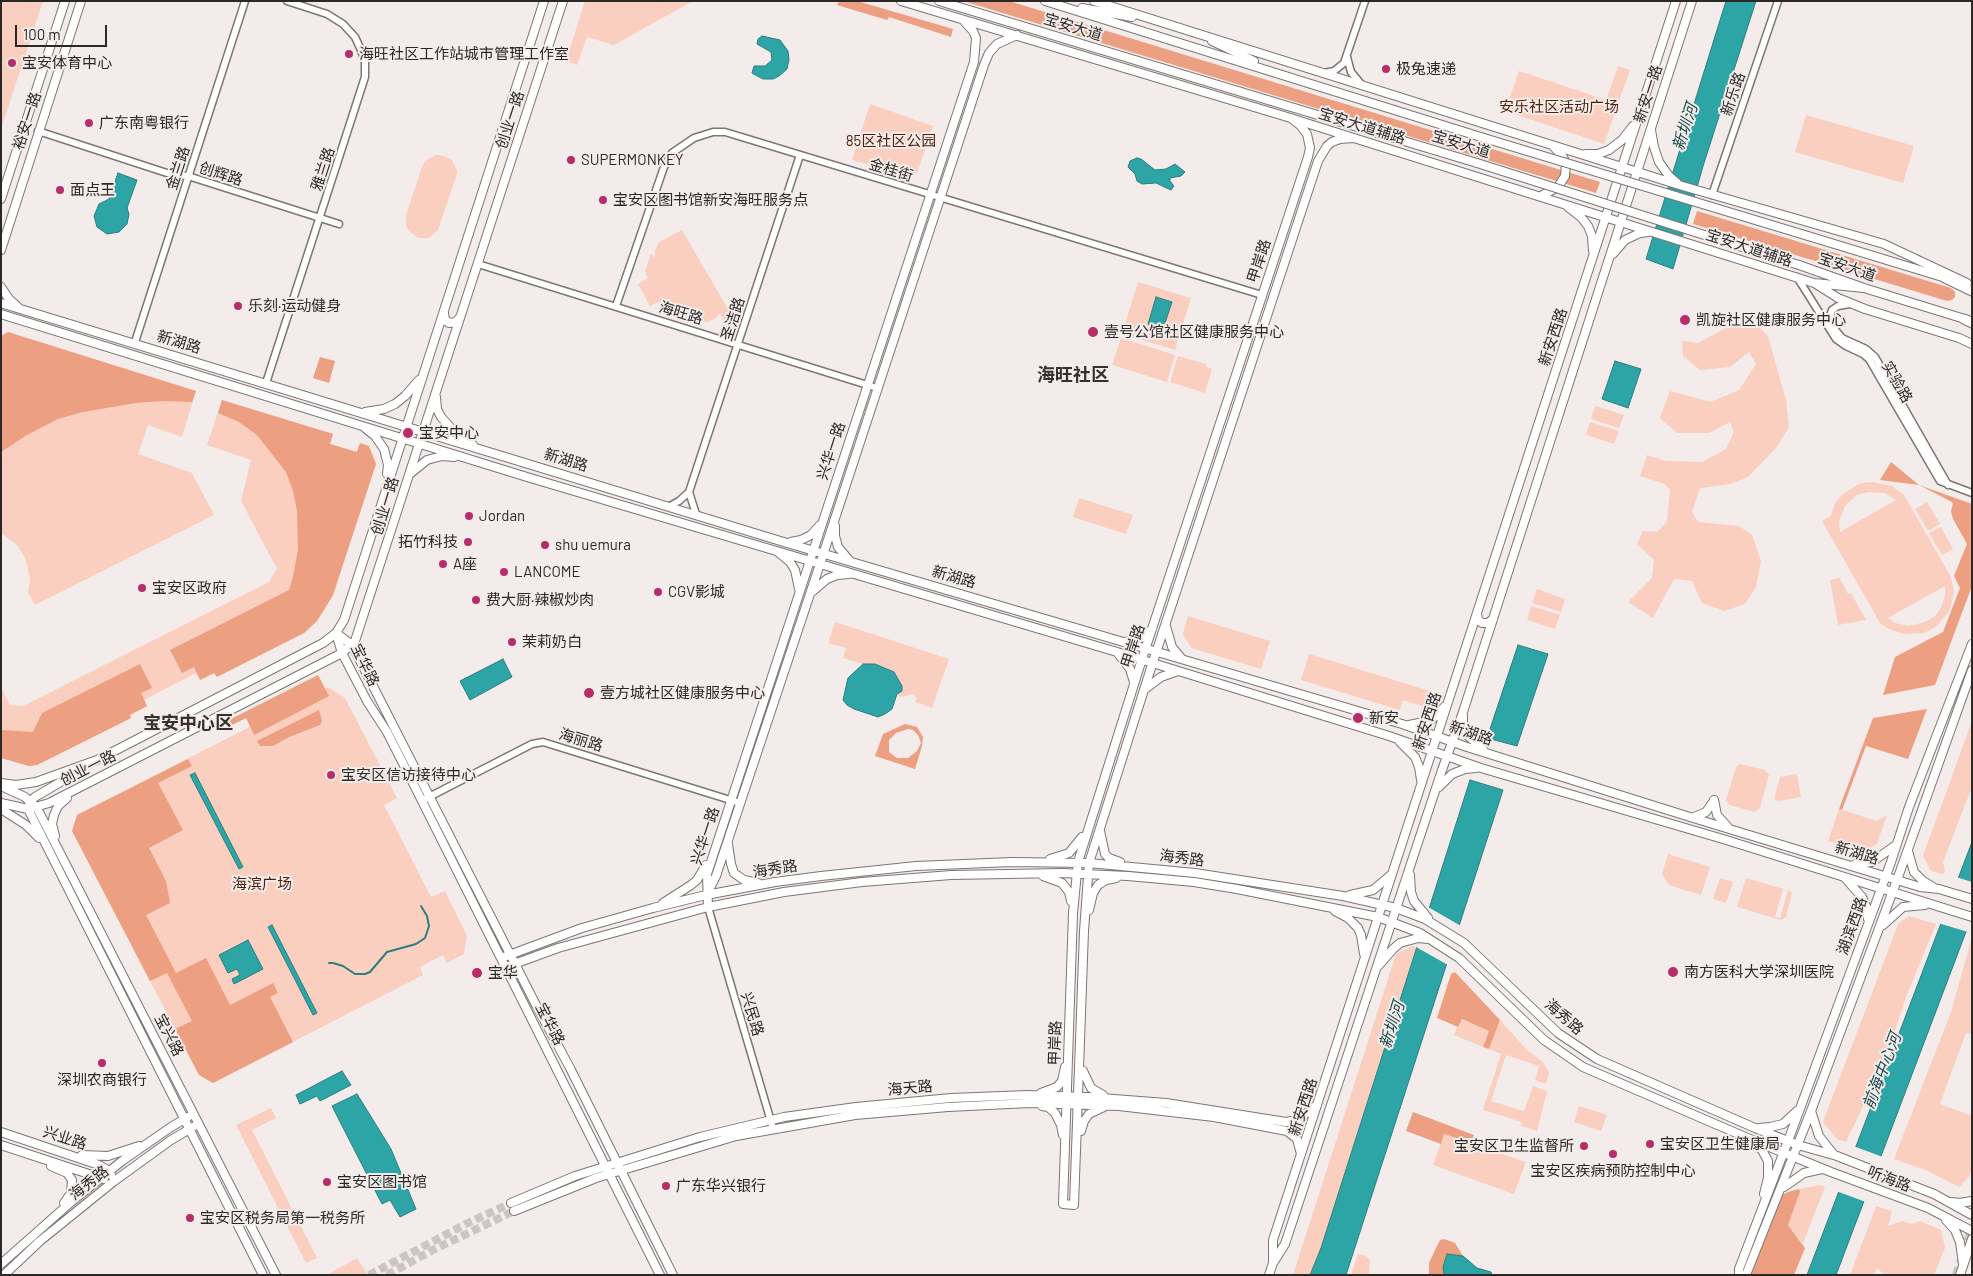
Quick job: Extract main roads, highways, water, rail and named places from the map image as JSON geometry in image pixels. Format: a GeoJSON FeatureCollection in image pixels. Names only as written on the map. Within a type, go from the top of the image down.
{"type":"FeatureCollection","features":[{"type":"Feature","properties":{"kind":"highway"},"geometry":{"type":"LineString","coordinates":[[1945,278],[1970,286]]}},
{"type":"Feature","properties":{"kind":"main road","name":"裕安一路"},"geometry":{"type":"LineString","coordinates":[[1,199],[65,1]]}},
{"type":"Feature","properties":{"kind":"main road","name":"裕安一路"},"geometry":{"type":"LineString","coordinates":[[1,250],[81,1]]}},
{"type":"Feature","properties":{"kind":"main road","name":"创业一路"},"geometry":{"type":"LineString","coordinates":[[1,785],[36,782],[97,760],[314,649],[336,633],[344,620],[387,482],[544,1]]}},
{"type":"Feature","properties":{"kind":"main road","name":"创业一路"},"geometry":{"type":"LineString","coordinates":[[32,808],[78,789],[342,653],[352,645],[363,622],[419,443],[563,1]]}},
{"type":"Feature","properties":{"kind":"main road","name":"宝安大道辅路"},"geometry":{"type":"LineString","coordinates":[[901,1],[1291,118],[1814,283]]}},
{"type":"Feature","properties":{"kind":"main road","name":"宝安大道"},"geometry":{"type":"LineString","coordinates":[[939,1],[1477,163],[1969,321]]}},
{"type":"Feature","properties":{"kind":"main road","name":"宝安大道"},"geometry":{"type":"LineString","coordinates":[[1045,1],[1484,138],[1945,278]]}},
{"type":"Feature","properties":{"kind":"main road"},"geometry":{"type":"LineString","coordinates":[[1050,1],[1112,14],[1152,19]]}},
{"type":"Feature","properties":{"kind":"main road"},"geometry":{"type":"LineString","coordinates":[[1094,1],[1622,168],[1665,177],[1679,185],[1884,244],[1970,286]]}},
{"type":"Feature","properties":{"kind":"main road","name":"新安一路"},"geometry":{"type":"LineString","coordinates":[[1615,190],[1676,1]]}},
{"type":"Feature","properties":{"kind":"main road","name":"新安一路"},"geometry":{"type":"LineString","coordinates":[[1629,195],[1692,1]]}},
{"type":"Feature","properties":{"kind":"main road","name":"兴华一路"},"geometry":{"type":"LineString","coordinates":[[708,907],[706,895],[707,874],[976,53],[976,38],[962,19]]}},
{"type":"Feature","properties":{"kind":"main road"},"geometry":{"type":"LineString","coordinates":[[1018,25],[1077,53]]}},
{"type":"Feature","properties":{"kind":"main road"},"geometry":{"type":"LineString","coordinates":[[1198,34],[1223,48],[1295,78]]}},
{"type":"Feature","properties":{"kind":"main road","name":"兴华一路"},"geometry":{"type":"LineString","coordinates":[[706,895],[716,876],[987,56],[997,44],[1017,35]]}},
{"type":"Feature","properties":{"kind":"main road"},"geometry":{"type":"LineString","coordinates":[[1197,90],[1286,106]]}},
{"type":"Feature","properties":{"kind":"main road","name":"甲岸路"},"geometry":{"type":"LineString","coordinates":[[1291,118],[1307,134],[1310,148],[1142,660],[1078,862],[1073,913],[1063,1204],[1074,1205],[1081,1061],[1084,931],[1089,863],[1165,624],[1322,152],[1332,142],[1340,139],[1354,138]]}},
{"type":"Feature","properties":{"kind":"main road"},"geometry":{"type":"LineString","coordinates":[[1572,152],[1592,154],[1609,150],[1622,140],[1638,120]]}},
{"type":"Feature","properties":{"kind":"main road"},"geometry":{"type":"LineString","coordinates":[[1651,128],[1656,156],[1665,177]]}},
{"type":"Feature","properties":{"kind":"main road"},"geometry":{"type":"LineString","coordinates":[[1541,196],[1558,187],[1565,176],[1566,164],[1563,157],[1553,146]]}},
{"type":"Feature","properties":{"kind":"main road","name":"新安西路"},"geometry":{"type":"LineString","coordinates":[[1273,1263],[1273,1240],[1301,1159],[1364,957],[1615,190]]}},
{"type":"Feature","properties":{"kind":"main road","name":"新安西路"},"geometry":{"type":"LineString","coordinates":[[1269,1275],[1273,1263],[1285,1244],[1463,712],[1629,195]]}},
{"type":"Feature","properties":{"kind":"main road"},"geometry":{"type":"LineString","coordinates":[[1560,202],[1581,217],[1588,226],[1592,236],[1593,248],[1591,264]]}},
{"type":"Feature","properties":{"kind":"main road"},"geometry":{"type":"LineString","coordinates":[[1606,267],[1616,248],[1625,240],[1640,233],[1657,233]]}},
{"type":"Feature","properties":{"kind":"main road"},"geometry":{"type":"LineString","coordinates":[[1277,250],[1283,246],[1287,249],[1287,253]]}},
{"type":"Feature","properties":{"kind":"main road"},"geometry":{"type":"LineString","coordinates":[[1814,283],[1864,288]]}},
{"type":"Feature","properties":{"kind":"main road"},"geometry":{"type":"LineString","coordinates":[[1814,283],[1850,304],[1972,344]]}},
{"type":"Feature","properties":{"kind":"main road"},"geometry":{"type":"LineString","coordinates":[[1,287],[9,299],[21,309]]}},
{"type":"Feature","properties":{"kind":"main road","name":"新湖路"},"geometry":{"type":"LineString","coordinates":[[1,303],[135,342],[787,543],[1402,724],[1690,818],[1920,887],[1939,890]]}},
{"type":"Feature","properties":{"kind":"main road"},"geometry":{"type":"LineString","coordinates":[[444,311],[445,320],[449,324],[456,322],[461,314]]}},
{"type":"Feature","properties":{"kind":"main road","name":"新湖路"},"geometry":{"type":"LineString","coordinates":[[1,314],[471,459],[1180,671],[1390,736],[1481,768],[1807,865],[1934,906]]}},
{"type":"Feature","properties":{"kind":"main road"},"geometry":{"type":"LineString","coordinates":[[1,318],[18,319]]}},
{"type":"Feature","properties":{"kind":"main road"},"geometry":{"type":"LineString","coordinates":[[173,366],[170,360],[174,356],[178,356]]}},
{"type":"Feature","properties":{"kind":"main road"},"geometry":{"type":"LineString","coordinates":[[358,411],[376,411],[395,404],[405,396],[422,376]]}},
{"type":"Feature","properties":{"kind":"main road"},"geometry":{"type":"LineString","coordinates":[[438,386],[436,404],[441,417],[450,428],[479,448]]}},
{"type":"Feature","properties":{"kind":"main road"},"geometry":{"type":"LineString","coordinates":[[354,423],[369,431],[380,442],[386,457],[387,482]]}},
{"type":"Feature","properties":{"kind":"main road"},"geometry":{"type":"LineString","coordinates":[[406,484],[414,470],[427,460],[442,456],[471,459]]}},
{"type":"Feature","properties":{"kind":"main road"},"geometry":{"type":"LineString","coordinates":[[839,472],[842,477],[848,474]]}},
{"type":"Feature","properties":{"kind":"main road"},"geometry":{"type":"LineString","coordinates":[[836,514],[836,541],[844,556],[852,562]]}},
{"type":"Feature","properties":{"kind":"main road"},"geometry":{"type":"LineString","coordinates":[[787,543],[801,540],[810,535],[823,521]]}},
{"type":"Feature","properties":{"kind":"main road"},"geometry":{"type":"LineString","coordinates":[[773,549],[785,557],[795,570],[799,581],[799,596]]}},
{"type":"Feature","properties":{"kind":"main road"},"geometry":{"type":"LineString","coordinates":[[808,599],[818,586],[827,579],[843,574],[854,574]]}},
{"type":"Feature","properties":{"kind":"main road"},"geometry":{"type":"LineString","coordinates":[[909,590],[906,587],[906,583],[913,579]]}},
{"type":"Feature","properties":{"kind":"main road"},"geometry":{"type":"LineString","coordinates":[[1477,614],[1478,620],[1482,623],[1488,624],[1493,618]]}},
{"type":"Feature","properties":{"kind":"main road"},"geometry":{"type":"LineString","coordinates":[[790,624],[796,622],[798,628]]}},
{"type":"Feature","properties":{"kind":"main road"},"geometry":{"type":"LineString","coordinates":[[1165,624],[1172,647],[1184,661]]}},
{"type":"Feature","properties":{"kind":"main road"},"geometry":{"type":"LineString","coordinates":[[1121,642],[1141,638],[1151,631],[1154,625]]}},
{"type":"Feature","properties":{"kind":"main road"},"geometry":{"type":"LineString","coordinates":[[1068,637],[1075,634],[1075,630],[1072,627]]}},
{"type":"Feature","properties":{"kind":"main road","name":"宝华路"},"geometry":{"type":"LineString","coordinates":[[336,633],[352,645],[574,1076],[673,1275]]}},
{"type":"Feature","properties":{"kind":"main road","name":"宝华路"},"geometry":{"type":"LineString","coordinates":[[336,633],[342,653],[362,692],[387,732],[422,800],[660,1275]]}},
{"type":"Feature","properties":{"kind":"main road","name":"湖滨西路"},"geometry":{"type":"LineString","coordinates":[[1739,1275],[1739,1269],[1972,644]]}},
{"type":"Feature","properties":{"kind":"main road"},"geometry":{"type":"LineString","coordinates":[[1117,652],[1130,669],[1134,685]]}},
{"type":"Feature","properties":{"kind":"main road","name":"湖滨西路"},"geometry":{"type":"LineString","coordinates":[[1746,1275],[1781,1191],[1898,880],[1972,670]]}},
{"type":"Feature","properties":{"kind":"main road"},"geometry":{"type":"LineString","coordinates":[[1144,690],[1161,677],[1180,671]]}},
{"type":"Feature","properties":{"kind":"main road"},"geometry":{"type":"LineString","coordinates":[[362,692],[365,684],[370,683],[374,687]]}},
{"type":"Feature","properties":{"kind":"main road"},"geometry":{"type":"LineString","coordinates":[[1402,724],[1418,724],[1434,718],[1443,709],[1450,694]]}},
{"type":"Feature","properties":{"kind":"main road"},"geometry":{"type":"LineString","coordinates":[[1463,712],[1463,724],[1467,735],[1476,745],[1489,753]]}},
{"type":"Feature","properties":{"kind":"main road"},"geometry":{"type":"LineString","coordinates":[[1120,729],[1122,725],[1127,724],[1131,731]]}},
{"type":"Feature","properties":{"kind":"main road"},"geometry":{"type":"LineString","coordinates":[[1390,736],[1406,746],[1415,757],[1419,767],[1421,783]]}},
{"type":"Feature","properties":{"kind":"main road"},"geometry":{"type":"LineString","coordinates":[[32,808],[28,804],[30,800],[97,760]]}},
{"type":"Feature","properties":{"kind":"main road"},"geometry":{"type":"LineString","coordinates":[[1433,797],[1443,782],[1452,774],[1465,769],[1481,768]]}},
{"type":"Feature","properties":{"kind":"main road"},"geometry":{"type":"LineString","coordinates":[[1,785],[30,800]]}},
{"type":"Feature","properties":{"kind":"main road"},"geometry":{"type":"LineString","coordinates":[[58,850],[53,829],[54,815],[58,806],[78,789]]}},
{"type":"Feature","properties":{"kind":"main road"},"geometry":{"type":"LineString","coordinates":[[1690,818],[1706,812],[1714,800],[1719,818],[1723,824],[1731,829]]}},
{"type":"Feature","properties":{"kind":"main road"},"geometry":{"type":"LineString","coordinates":[[1,802],[32,808]]}},
{"type":"Feature","properties":{"kind":"main road","name":"宝兴路"},"geometry":{"type":"LineString","coordinates":[[32,808],[58,850],[276,1275]]}},
{"type":"Feature","properties":{"kind":"main road","name":"宝兴路"},"geometry":{"type":"LineString","coordinates":[[32,808],[50,856],[263,1275]]}},
{"type":"Feature","properties":{"kind":"main road"},"geometry":{"type":"LineString","coordinates":[[1,809],[31,830],[50,856]]}},
{"type":"Feature","properties":{"kind":"main road"},"geometry":{"type":"LineString","coordinates":[[1040,862],[1065,855],[1073,850],[1089,824]]}},
{"type":"Feature","properties":{"kind":"main road"},"geometry":{"type":"LineString","coordinates":[[1100,827],[1102,845],[1107,856],[1113,860],[1137,866]]}},
{"type":"Feature","properties":{"kind":"main road"},"geometry":{"type":"LineString","coordinates":[[728,840],[731,864],[738,877],[751,882],[775,882]]}},
{"type":"Feature","properties":{"kind":"main road"},"geometry":{"type":"LineString","coordinates":[[1845,864],[1872,862],[1881,858],[1897,844]]}},
{"type":"Feature","properties":{"kind":"main road"},"geometry":{"type":"LineString","coordinates":[[653,908],[697,880],[716,846]]}},
{"type":"Feature","properties":{"kind":"main road"},"geometry":{"type":"LineString","coordinates":[[1908,850],[1912,868],[1918,877],[1939,890],[1972,899]]}},
{"type":"Feature","properties":{"kind":"main road"},"geometry":{"type":"LineString","coordinates":[[1807,865],[1811,865],[1814,861],[1815,858],[1811,853]]}},
{"type":"Feature","properties":{"kind":"main road","name":"海秀路"},"geometry":{"type":"LineString","coordinates":[[501,958],[560,935],[612,919],[706,895],[775,882],[908,867],[1040,862],[1078,862],[1137,866],[1195,873],[1343,896],[1382,904],[1425,917],[1464,942],[1553,1028],[1577,1047],[1623,1072],[1798,1145]]}},
{"type":"Feature","properties":{"kind":"main road"},"geometry":{"type":"LineString","coordinates":[[1410,868],[1412,896],[1425,917]]}},
{"type":"Feature","properties":{"kind":"main road"},"geometry":{"type":"LineString","coordinates":[[1343,896],[1370,891],[1379,886],[1393,872]]}},
{"type":"Feature","properties":{"kind":"main road"},"geometry":{"type":"LineString","coordinates":[[1029,873],[1046,876],[1062,883],[1069,892],[1073,913]]}},
{"type":"Feature","properties":{"kind":"main road","name":"海秀路"},"geometry":{"type":"LineString","coordinates":[[506,968],[558,948],[708,907],[784,892],[862,882],[944,876],[1029,873],[1128,876],[1194,882],[1329,907],[1392,921],[1419,936],[1430,939],[1459,958],[1536,1033],[1570,1059],[1597,1073],[1794,1156]]}},
{"type":"Feature","properties":{"kind":"main road"},"geometry":{"type":"LineString","coordinates":[[1084,931],[1091,898],[1095,889],[1106,880],[1128,876]]}},
{"type":"Feature","properties":{"kind":"main road"},"geometry":{"type":"LineString","coordinates":[[1844,877],[1854,886],[1864,900],[1868,912],[1867,927]]}},
{"type":"Feature","properties":{"kind":"main road"},"geometry":{"type":"LineString","coordinates":[[475,905],[478,908],[482,907],[484,900]]}},
{"type":"Feature","properties":{"kind":"main road"},"geometry":{"type":"LineString","coordinates":[[1880,928],[1903,907],[1914,905],[1934,906],[1972,917]]}},
{"type":"Feature","properties":{"kind":"main road"},"geometry":{"type":"LineString","coordinates":[[1329,907],[1348,918],[1356,926],[1361,935],[1364,957]]}},
{"type":"Feature","properties":{"kind":"main road"},"geometry":{"type":"LineString","coordinates":[[612,919],[608,924],[608,928],[615,931]]}},
{"type":"Feature","properties":{"kind":"main road"},"geometry":{"type":"LineString","coordinates":[[1377,968],[1397,946],[1419,936]]}},
{"type":"Feature","properties":{"kind":"main road"},"geometry":{"type":"LineString","coordinates":[[1027,1095],[1049,1091],[1057,1087],[1063,1076],[1069,1043]]}},
{"type":"Feature","properties":{"kind":"main road"},"geometry":{"type":"LineString","coordinates":[[1081,1061],[1084,1077],[1090,1088],[1109,1098]]}},
{"type":"Feature","properties":{"kind":"main road","name":"海天路"},"geometry":{"type":"LineString","coordinates":[[608,1170],[617,1162],[700,1137],[770,1120],[907,1101],[1027,1095],[1068,1100],[1079,1105],[1119,1106],[1214,1117],[1286,1131],[1297,1139],[1301,1159]]}},
{"type":"Feature","properties":{"kind":"main road","name":"海天路"},"geometry":{"type":"LineString","coordinates":[[512,1207],[556,1183],[608,1170],[621,1170],[706,1144],[773,1128],[855,1114],[1068,1100],[1079,1096],[1176,1105],[1286,1122],[1300,1118],[1318,1104]]}},
{"type":"Feature","properties":{"kind":"main road"},"geometry":{"type":"LineString","coordinates":[[1030,1103],[1048,1107],[1054,1113],[1061,1125],[1066,1146]]}},
{"type":"Feature","properties":{"kind":"main road"},"geometry":{"type":"LineString","coordinates":[[1077,1145],[1082,1125],[1089,1114],[1104,1107],[1119,1106]]}},
{"type":"Feature","properties":{"kind":"main road"},"geometry":{"type":"LineString","coordinates":[[1754,1128],[1770,1128],[1783,1124],[1800,1108]]}},
{"type":"Feature","properties":{"kind":"main road"},"geometry":{"type":"LineString","coordinates":[[1811,1111],[1819,1136],[1835,1156]]}},
{"type":"Feature","properties":{"kind":"main road","name":"海秀路"},"geometry":{"type":"LineString","coordinates":[[1,1264],[54,1216],[101,1178],[154,1139],[194,1114]]}},
{"type":"Feature","properties":{"kind":"main road"},"geometry":{"type":"LineString","coordinates":[[1738,1134],[1746,1131],[1744,1123]]}},
{"type":"Feature","properties":{"kind":"main road","name":"海秀路"},"geometry":{"type":"LineString","coordinates":[[4,1275],[47,1236],[113,1182],[146,1157],[199,1124]]}},
{"type":"Feature","properties":{"kind":"main road","name":"兴业路"},"geometry":{"type":"LineString","coordinates":[[1,1132],[102,1166],[110,1172]]}},
{"type":"Feature","properties":{"kind":"main road"},"geometry":{"type":"LineString","coordinates":[[71,1155],[113,1155],[154,1139]]}},
{"type":"Feature","properties":{"kind":"main road"},"geometry":{"type":"LineString","coordinates":[[1750,1139],[1762,1150],[1768,1161],[1769,1170],[1758,1222]]}},
{"type":"Feature","properties":{"kind":"main road","name":"兴业路"},"geometry":{"type":"LineString","coordinates":[[1,1145],[113,1182]]}},
{"type":"Feature","properties":{"kind":"main road","name":"听海路"},"geometry":{"type":"LineString","coordinates":[[1798,1145],[1835,1156],[1934,1194],[1972,1215]]}},
{"type":"Feature","properties":{"kind":"main road","name":"听海路"},"geometry":{"type":"LineString","coordinates":[[1794,1156],[1828,1171],[1928,1208],[1972,1231]]}},
{"type":"Feature","properties":{"kind":"main road"},"geometry":{"type":"LineString","coordinates":[[37,1157],[67,1173],[72,1180],[71,1193],[54,1216]]}},
{"type":"Feature","properties":{"kind":"main road"},"geometry":{"type":"LineString","coordinates":[[1781,1191],[1791,1180],[1804,1172],[1818,1169],[1828,1171]]}},
{"type":"Feature","properties":{"kind":"main road"},"geometry":{"type":"LineString","coordinates":[[110,1172],[113,1182]]}},
{"type":"Feature","properties":{"kind":"main road"},"geometry":{"type":"LineString","coordinates":[[1947,1201],[1959,1203],[1972,1201]]}},
{"type":"Feature","properties":{"kind":"main road"},"geometry":{"type":"LineString","coordinates":[[1941,1216],[1957,1234],[1962,1249],[1963,1264]]}},
{"type":"Feature","properties":{"kind":"main road"},"geometry":{"type":"LineString","coordinates":[[1279,1225],[1290,1229]]}},
{"type":"Feature","properties":{"kind":"main road"},"geometry":{"type":"LineString","coordinates":[[1960,1275],[1972,1239]]}},
{"type":"Feature","properties":{"kind":"water"},"geometry":{"type":"Polygon","coordinates":[[[1726,1],[1756,1],[1704,163],[1673,269],[1646,259],[1726,1]]]}},
{"type":"Feature","properties":{"kind":"water"},"geometry":{"type":"Polygon","coordinates":[[[762,36],[780,40],[788,51],[787,69],[773,79],[763,79],[752,73],[754,66],[765,66],[772,60],[771,52],[757,44],[758,39],[762,36]]]}},
{"type":"Feature","properties":{"kind":"water"},"geometry":{"type":"Polygon","coordinates":[[[1137,158],[1155,170],[1166,169],[1175,164],[1185,172],[1181,176],[1170,178],[1174,186],[1171,190],[1156,183],[1142,184],[1137,181],[1135,174],[1128,167],[1130,161],[1137,158]]]}},
{"type":"Feature","properties":{"kind":"water"},"geometry":{"type":"Polygon","coordinates":[[[118,173],[137,180],[127,208],[129,214],[127,224],[119,232],[107,234],[97,227],[94,216],[99,204],[109,199],[118,173]]]}},
{"type":"Feature","properties":{"kind":"water"},"geometry":{"type":"Polygon","coordinates":[[[1156,297],[1172,302],[1163,329],[1148,324],[1156,297]]]}},
{"type":"Feature","properties":{"kind":"water"},"geometry":{"type":"Polygon","coordinates":[[[1615,361],[1641,369],[1628,408],[1602,399],[1615,361]]]}},
{"type":"Feature","properties":{"kind":"water"},"geometry":{"type":"Polygon","coordinates":[[[1518,645],[1548,654],[1517,746],[1487,738],[1518,645]]]}},
{"type":"Feature","properties":{"kind":"water"},"geometry":{"type":"Polygon","coordinates":[[[503,659],[512,677],[470,700],[460,681],[503,659]]]}},
{"type":"Feature","properties":{"kind":"water"},"geometry":{"type":"Polygon","coordinates":[[[863,664],[875,664],[894,672],[902,686],[902,691],[897,694],[892,709],[878,717],[854,709],[843,700],[848,678],[863,664]]]}},
{"type":"Feature","properties":{"kind":"water"},"geometry":{"type":"Polygon","coordinates":[[[195,773],[243,867],[239,869],[190,775],[195,773]]]}},
{"type":"Feature","properties":{"kind":"water","name":"新圳河"},"geometry":{"type":"Polygon","coordinates":[[[1470,780],[1503,790],[1346,1275],[1310,1275],[1321,1248],[1470,780]]]}},
{"type":"Feature","properties":{"kind":"water"},"geometry":{"type":"Polygon","coordinates":[[[1972,842],[1972,916],[1836,1275],[1807,1275],[1972,842]]]}},
{"type":"Feature","properties":{"kind":"water"},"geometry":{"type":"Polygon","coordinates":[[[272,925],[317,1013],[313,1015],[268,927],[272,925]]]}},
{"type":"Feature","properties":{"kind":"water"},"geometry":{"type":"Polygon","coordinates":[[[248,940],[263,969],[234,984],[232,979],[240,975],[237,969],[228,973],[219,955],[248,940]]]}},
{"type":"Feature","properties":{"kind":"water"},"geometry":{"type":"Polygon","coordinates":[[[342,1071],[351,1085],[320,1101],[317,1096],[300,1104],[296,1095],[342,1071]]]}},
{"type":"Feature","properties":{"kind":"water"},"geometry":{"type":"Polygon","coordinates":[[[357,1094],[391,1149],[416,1209],[400,1217],[390,1200],[382,1204],[332,1106],[357,1094]]]}},
{"type":"Feature","properties":{"kind":"water"},"geometry":{"type":"Polygon","coordinates":[[[1447,1254],[1463,1256],[1477,1268],[1491,1272],[1492,1275],[1444,1275],[1443,1267],[1447,1254]]]}},
{"type":"Feature","properties":{"kind":"waterway"},"geometry":{"type":"LineString","coordinates":[[329,963],[343,966],[355,974],[365,974],[370,972],[387,952],[416,944],[425,938],[429,926],[427,916],[421,906]]}},
{"type":"Feature","properties":{"kind":"tunnel"},"geometry":{"type":"LineString","coordinates":[[369,1275],[466,1224],[511,1203]]}},
{"type":"Feature","properties":{"kind":"tunnel"},"geometry":{"type":"LineString","coordinates":[[387,1275],[433,1250],[514,1211]]}},
{"type":"Feature","properties":{"kind":"tunnel"},"geometry":{"type":"LineString","coordinates":[[1956,1275],[1972,1228]]}},
{"type":"Feature","properties":{"kind":"place","name":"海旺社区工作站城市管理工作室"},"geometry":{"type":"Point","coordinates":[349,54]}},
{"type":"Feature","properties":{"kind":"place","name":"宝安体育中心"},"geometry":{"type":"Point","coordinates":[12,63]}},
{"type":"Feature","properties":{"kind":"place","name":"极兔速递"},"geometry":{"type":"Point","coordinates":[1386,69]}},
{"type":"Feature","properties":{"kind":"place","name":"广东南粤银行"},"geometry":{"type":"Point","coordinates":[89,123]}},
{"type":"Feature","properties":{"kind":"place","name":"SUPERMONKEY"},"geometry":{"type":"Point","coordinates":[571,160]}},
{"type":"Feature","properties":{"kind":"place","name":"面点王"},"geometry":{"type":"Point","coordinates":[60,190]}},
{"type":"Feature","properties":{"kind":"place","name":"宝安区图书馆新安海旺服务点"},"geometry":{"type":"Point","coordinates":[603,200]}},
{"type":"Feature","properties":{"kind":"place","name":"乐刻·运动健身"},"geometry":{"type":"Point","coordinates":[238,306]}},
{"type":"Feature","properties":{"kind":"place","name":"凯旋社区健康服务中心"},"geometry":{"type":"Point","coordinates":[1685,320]}},
{"type":"Feature","properties":{"kind":"place","name":"壹号公馆社区健康服务中心"},"geometry":{"type":"Point","coordinates":[1093,332]}},
{"type":"Feature","properties":{"kind":"place","name":"宝安中心"},"geometry":{"type":"Point","coordinates":[408,433]}},
{"type":"Feature","properties":{"kind":"place","name":"Jordan"},"geometry":{"type":"Point","coordinates":[469,516]}},
{"type":"Feature","properties":{"kind":"place","name":"拓竹科技"},"geometry":{"type":"Point","coordinates":[468,542]}},
{"type":"Feature","properties":{"kind":"place","name":"shu uemura"},"geometry":{"type":"Point","coordinates":[545,545]}},
{"type":"Feature","properties":{"kind":"place","name":"A座"},"geometry":{"type":"Point","coordinates":[443,564]}},
{"type":"Feature","properties":{"kind":"place","name":"LANCOME"},"geometry":{"type":"Point","coordinates":[504,572]}},
{"type":"Feature","properties":{"kind":"place","name":"宝安区政府"},"geometry":{"type":"Point","coordinates":[142,588]}},
{"type":"Feature","properties":{"kind":"place","name":"CGV影城"},"geometry":{"type":"Point","coordinates":[658,592]}},
{"type":"Feature","properties":{"kind":"place","name":"费大厨·辣椒炒肉"},"geometry":{"type":"Point","coordinates":[476,600]}},
{"type":"Feature","properties":{"kind":"place","name":"茉莉奶白"},"geometry":{"type":"Point","coordinates":[512,642]}},
{"type":"Feature","properties":{"kind":"place","name":"壹方城社区健康服务中心"},"geometry":{"type":"Point","coordinates":[589,693]}},
{"type":"Feature","properties":{"kind":"place","name":"新安"},"geometry":{"type":"Point","coordinates":[1358,718]}},
{"type":"Feature","properties":{"kind":"place","name":"宝安区信访接待中心"},"geometry":{"type":"Point","coordinates":[331,775]}},
{"type":"Feature","properties":{"kind":"place","name":"南方医科大学深圳医院"},"geometry":{"type":"Point","coordinates":[1673,972]}},
{"type":"Feature","properties":{"kind":"place","name":"宝华"},"geometry":{"type":"Point","coordinates":[477,973]}},
{"type":"Feature","properties":{"kind":"place","name":"深圳农商银行"},"geometry":{"type":"Point","coordinates":[102,1063]}},
{"type":"Feature","properties":{"kind":"place","name":"宝安区卫生健康局"},"geometry":{"type":"Point","coordinates":[1650,1144]}},
{"type":"Feature","properties":{"kind":"place","name":"宝安区卫生监督所"},"geometry":{"type":"Point","coordinates":[1584,1146]}},
{"type":"Feature","properties":{"kind":"place","name":"宝安区疾病预防控制中心"},"geometry":{"type":"Point","coordinates":[1613,1154]}},
{"type":"Feature","properties":{"kind":"place","name":"宝安区图书馆"},"geometry":{"type":"Point","coordinates":[327,1182]}},
{"type":"Feature","properties":{"kind":"place","name":"广东华兴银行"},"geometry":{"type":"Point","coordinates":[666,1186]}},
{"type":"Feature","properties":{"kind":"place","name":"宝安区税务局第一税务所"},"geometry":{"type":"Point","coordinates":[190,1218]}},
{"type":"Feature","properties":{"kind":"district","name":"海旺社区"},"geometry":{"type":"Point","coordinates":[1073,375]}},
{"type":"Feature","properties":{"kind":"district","name":"宝安中心区"},"geometry":{"type":"Point","coordinates":[188,723]}},
{"type":"Feature","properties":{"kind":"park label","name":"安乐社区活动广场"},"geometry":{"type":"Point","coordinates":[1559,107]}},
{"type":"Feature","properties":{"kind":"park label","name":"85区社区公园"},"geometry":{"type":"Point","coordinates":[891,141]}},
{"type":"Feature","properties":{"kind":"park label","name":"海滨广场"},"geometry":{"type":"Point","coordinates":[262,884]}},
{"type":"Feature","properties":{"kind":"water label","name":"前海中心河"},"geometry":{"type":"Point","coordinates":[1882,1071]}}]}
